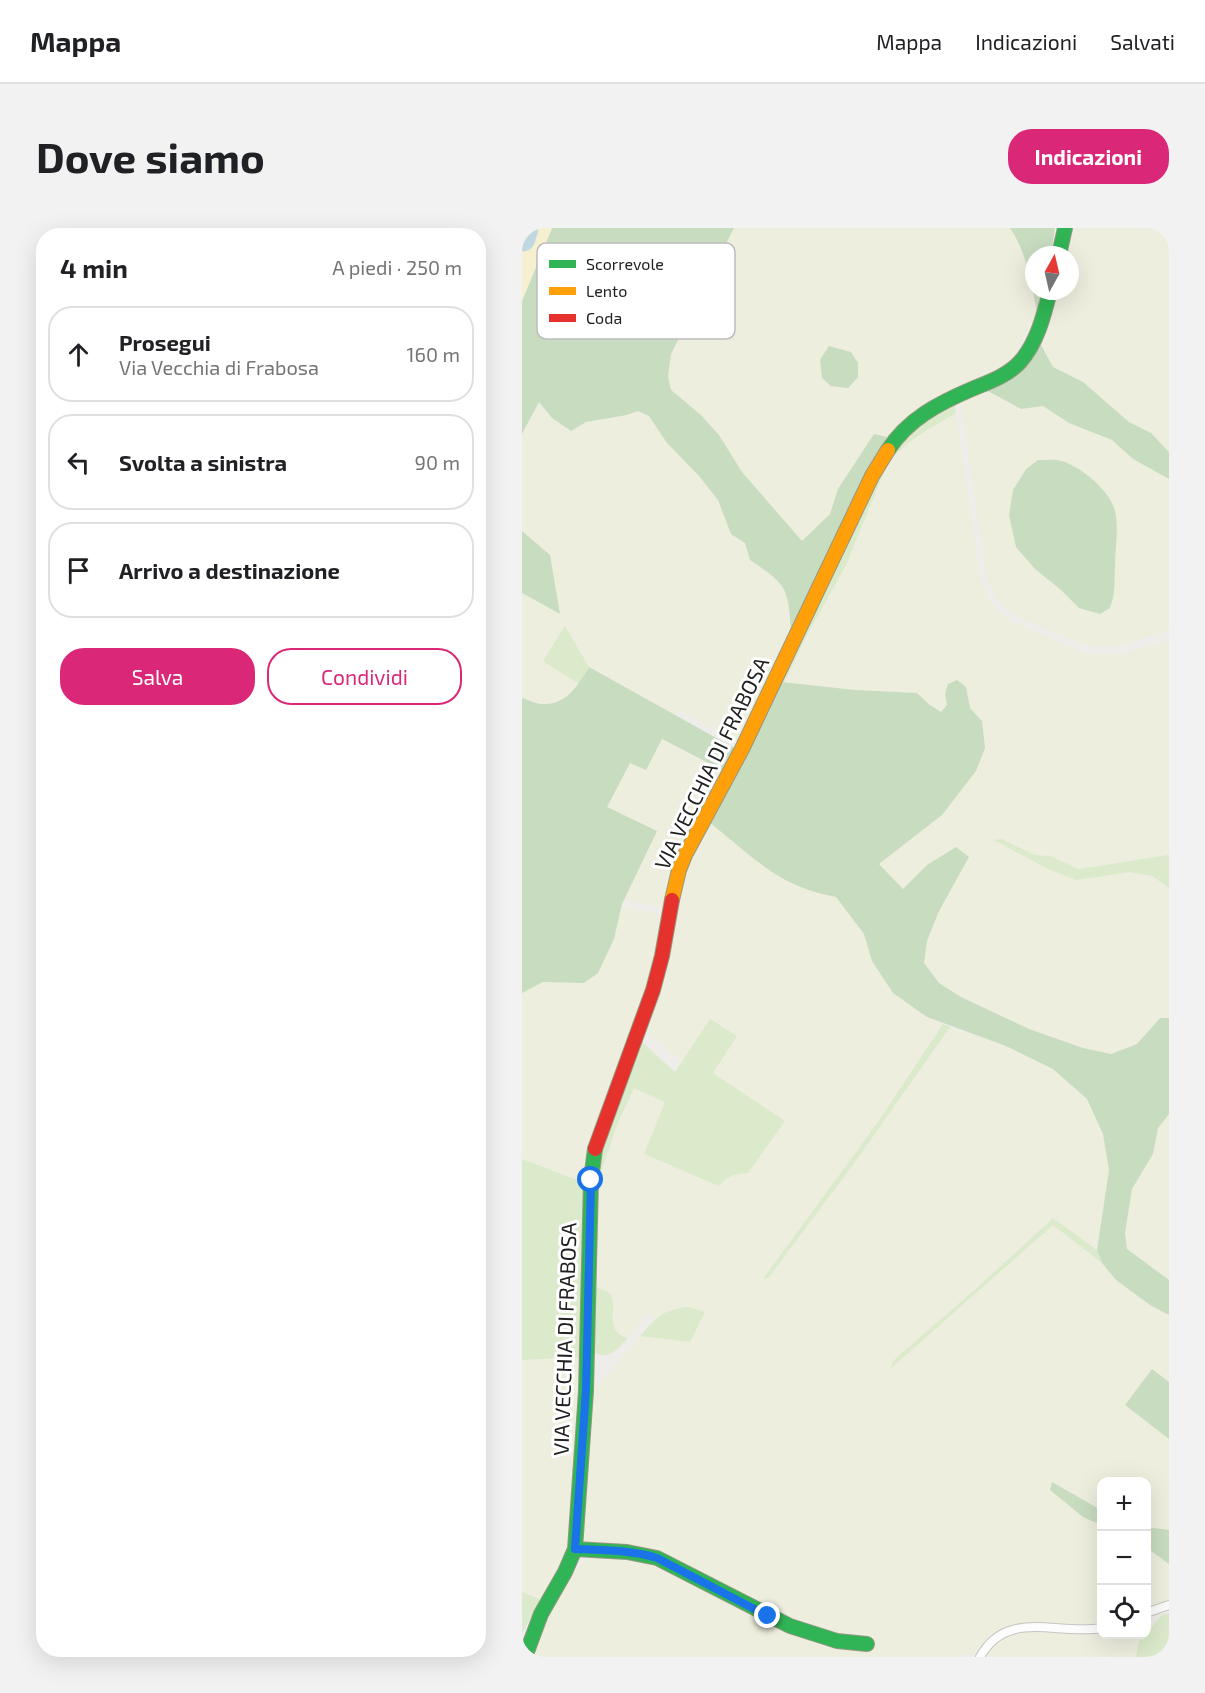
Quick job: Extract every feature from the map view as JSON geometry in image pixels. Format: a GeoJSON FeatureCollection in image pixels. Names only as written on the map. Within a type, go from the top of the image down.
{"type":"FeatureCollection","features":[{"type":"Feature","properties":{"kind":"street"},"geometry":{"type":"LineString","coordinates":[[1061,246],[1065,228]]}},
{"type":"Feature","properties":{"kind":"street","name":"VIA VECCHIA DI FRABOSA"},"geometry":{"type":"LineString","coordinates":[[525,1657],[536,1625],[569,1566],[575,1549],[586,1390],[591,1180],[595,1150],[654,990],[679,870],[742,749],[872,476],[891,442],[906,425],[924,412],[942,401],[1004,375],[1018,363],[1037,332],[1047,300]]}},
{"type":"Feature","properties":{"kind":"street"},"geometry":{"type":"LineString","coordinates":[[575,1549],[643,1554],[657,1558],[790,1626],[837,1641],[867,1644]]}},
{"type":"Feature","properties":{"kind":"lane"},"geometry":{"type":"LineString","coordinates":[[1151,1611],[1169,1605]]}},
{"type":"Feature","properties":{"kind":"lane"},"geometry":{"type":"LineString","coordinates":[[980,1657],[994,1638],[1014,1629],[1033,1627],[1070,1630],[1097,1628]]}},
{"type":"Feature","properties":{"kind":"green space"},"geometry":{"type":"Polygon","coordinates":[[[552,228],[734,228],[726,243],[546,243],[552,228]]]}},
{"type":"Feature","properties":{"kind":"green space"},"geometry":{"type":"Polygon","coordinates":[[[734,228],[1010,228],[1019,242],[1025,261],[1025,300],[1034,300],[1037,312],[1012,360],[838,489],[830,514],[802,541],[742,472],[719,435],[701,415],[671,390],[669,383],[668,365],[678,339],[735,339],[735,243],[726,243],[734,228]]]}},
{"type":"Feature","properties":{"kind":"green space"},"geometry":{"type":"Polygon","coordinates":[[[1010,228],[1055,228],[1052,246],[1025,246],[1025,262],[1010,228]]]}},
{"type":"Feature","properties":{"kind":"green space"},"geometry":{"type":"Polygon","coordinates":[[[1074,228],[1169,228],[1169,452],[1151,433],[1129,422],[1083,382],[1053,367],[1040,343],[1055,300],[1079,300],[1079,246],[1069,246],[1074,228]]]}},
{"type":"Feature","properties":{"kind":"green space"},"geometry":{"type":"Polygon","coordinates":[[[537,264],[537,339],[678,339],[671,354],[668,376],[671,390],[701,415],[719,435],[742,472],[802,541],[830,514],[838,489],[874,434],[887,437],[791,631],[789,605],[783,588],[772,575],[750,560],[745,543],[731,534],[718,500],[699,476],[667,443],[649,416],[638,411],[586,422],[571,431],[552,418],[539,402],[522,434],[522,301],[537,264]]]}},
{"type":"Feature","properties":{"kind":"green space"},"geometry":{"type":"Polygon","coordinates":[[[1034,300],[1040,300],[1037,312],[1034,300]]]}},
{"type":"Feature","properties":{"kind":"green space"},"geometry":{"type":"Polygon","coordinates":[[[1040,343],[1053,367],[1083,382],[1129,422],[1151,433],[1169,452],[1169,479],[1133,459],[1112,440],[1069,423],[1043,406],[1021,409],[986,390],[1040,343]]]}},
{"type":"Feature","properties":{"kind":"green space"},"geometry":{"type":"Polygon","coordinates":[[[829,346],[851,352],[858,363],[858,377],[848,388],[831,386],[822,378],[820,360],[829,346]]]}},
{"type":"Feature","properties":{"kind":"green space"},"geometry":{"type":"Polygon","coordinates":[[[986,390],[1021,409],[1043,406],[1069,423],[1112,440],[1133,459],[1169,479],[1169,630],[1121,645],[1092,646],[1016,616],[997,599],[986,573],[960,401],[986,390]],[[1115,565],[1061,590],[1079,608],[1115,593],[1115,565]]]}},
{"type":"Feature","properties":{"kind":"green space"},"geometry":{"type":"Polygon","coordinates":[[[539,402],[552,418],[571,431],[585,422],[638,411],[649,416],[667,443],[699,476],[718,500],[731,534],[745,543],[750,560],[774,577],[784,588],[789,604],[791,631],[738,743],[679,711],[676,716],[589,667],[565,626],[543,661],[579,684],[562,702],[545,705],[522,698],[522,593],[560,613],[550,555],[522,531],[522,434],[539,402]]]}},
{"type":"Feature","properties":{"kind":"green space"},"geometry":{"type":"Polygon","coordinates":[[[954,403],[956,413],[909,443],[886,467],[846,565],[806,637],[784,683],[781,682],[888,458],[917,426],[934,413],[954,403]]]}},
{"type":"Feature","properties":{"kind":"green space"},"geometry":{"type":"Polygon","coordinates":[[[956,413],[981,581],[990,602],[996,609],[1011,621],[1091,654],[1129,652],[1169,640],[1169,855],[1079,869],[1050,856],[1035,855],[1002,839],[995,840],[1048,869],[1076,880],[1130,872],[1152,876],[1169,888],[1169,1018],[1160,1018],[1137,1044],[1111,1054],[1083,1048],[1029,1029],[961,997],[939,983],[924,963],[927,941],[939,911],[927,865],[903,889],[879,864],[942,815],[985,748],[982,721],[970,708],[966,687],[945,694],[948,705],[941,712],[916,693],[784,683],[806,637],[846,565],[886,467],[893,456],[913,438],[956,413]]]}},
{"type":"Feature","properties":{"kind":"green space"},"geometry":{"type":"Polygon","coordinates":[[[1038,460],[1059,460],[1078,468],[1094,480],[1112,503],[1117,525],[1114,592],[1110,608],[1100,614],[1079,608],[1035,569],[1016,547],[1009,515],[1013,490],[1026,469],[1038,460]]]}},
{"type":"Feature","properties":{"kind":"green space"},"geometry":{"type":"Polygon","coordinates":[[[522,531],[550,555],[560,614],[522,593],[522,531]]]}},
{"type":"Feature","properties":{"kind":"green space"},"geometry":{"type":"Polygon","coordinates":[[[565,626],[589,667],[579,684],[543,661],[565,626]]]}},
{"type":"Feature","properties":{"kind":"green space"},"geometry":{"type":"Polygon","coordinates":[[[589,667],[736,749],[724,771],[662,739],[646,770],[630,763],[607,807],[657,831],[622,904],[614,939],[598,973],[584,983],[543,982],[522,993],[522,698],[543,704],[560,701],[572,692],[589,667]]]}},
{"type":"Feature","properties":{"kind":"green space"},"geometry":{"type":"Polygon","coordinates":[[[957,680],[966,687],[970,708],[982,721],[985,748],[976,771],[942,815],[879,864],[903,889],[927,865],[956,847],[969,857],[939,911],[927,941],[924,963],[939,983],[961,997],[1029,1029],[1083,1048],[1111,1054],[1137,1044],[1160,1018],[1169,1018],[1169,1114],[1158,1128],[1153,1154],[1132,1189],[1125,1233],[1127,1249],[1169,1280],[1169,1315],[1150,1305],[1116,1280],[1102,1263],[1097,1250],[1109,1170],[1103,1134],[1087,1099],[1053,1069],[1006,1046],[927,1017],[893,993],[872,961],[864,934],[836,897],[806,889],[784,879],[762,865],[709,822],[781,682],[855,690],[917,693],[941,712],[947,705],[945,694],[948,684],[957,680]]]}},
{"type":"Feature","properties":{"kind":"green space"},"geometry":{"type":"Polygon","coordinates":[[[661,739],[724,771],[664,908],[624,899],[656,831],[607,807],[630,762],[661,739]]]}},
{"type":"Feature","properties":{"kind":"green space"},"geometry":{"type":"Polygon","coordinates":[[[709,822],[793,884],[836,897],[864,934],[872,961],[893,993],[927,1017],[943,1024],[878,1122],[764,1278],[769,1277],[855,1162],[950,1027],[1006,1046],[1053,1069],[1087,1099],[1103,1134],[1109,1171],[1097,1250],[1052,1218],[894,1360],[891,1367],[1053,1224],[1102,1263],[1116,1280],[1150,1305],[1169,1315],[1169,1382],[1152,1369],[1125,1405],[1169,1439],[1169,1530],[1151,1528],[1151,1477],[1097,1477],[1097,1508],[1052,1482],[1051,1490],[1083,1517],[1097,1523],[1097,1625],[1035,1623],[1014,1625],[992,1636],[977,1655],[968,1654],[960,1657],[530,1657],[545,1619],[572,1575],[583,1562],[600,1556],[650,1561],[806,1638],[841,1647],[870,1649],[870,1639],[842,1637],[782,1617],[659,1553],[592,1544],[585,1541],[582,1534],[592,1393],[640,1336],[690,1342],[705,1312],[689,1307],[681,1308],[665,1312],[655,1319],[647,1313],[628,1338],[616,1332],[613,1325],[611,1296],[594,1286],[597,1178],[626,1102],[634,1088],[665,1102],[644,1154],[719,1186],[733,1174],[748,1173],[785,1121],[713,1073],[737,1036],[710,1020],[682,1062],[646,1031],[665,966],[681,883],[689,860],[709,822]]]}},
{"type":"Feature","properties":{"kind":"green space"},"geometry":{"type":"Polygon","coordinates":[[[1002,839],[1035,855],[1050,856],[1079,869],[1169,855],[1169,888],[1152,876],[1130,872],[1076,880],[1048,869],[994,840],[1002,839]]]}},
{"type":"Feature","properties":{"kind":"green space"},"geometry":{"type":"Polygon","coordinates":[[[622,907],[663,915],[657,954],[588,1184],[522,1159],[522,993],[543,982],[584,983],[614,939],[622,907]]]}},
{"type":"Feature","properties":{"kind":"green space"},"geometry":{"type":"Polygon","coordinates":[[[710,1019],[737,1036],[713,1073],[785,1121],[748,1173],[732,1176],[719,1186],[644,1154],[665,1102],[634,1088],[617,1125],[600,1175],[602,1153],[642,1042],[675,1072],[710,1019]]]}},
{"type":"Feature","properties":{"kind":"green space"},"geometry":{"type":"Polygon","coordinates":[[[943,1024],[950,1027],[855,1162],[769,1277],[763,1279],[878,1122],[943,1024]]]}},
{"type":"Feature","properties":{"kind":"green space"},"geometry":{"type":"Polygon","coordinates":[[[1169,1114],[1169,1280],[1127,1249],[1125,1233],[1132,1189],[1153,1154],[1158,1128],[1169,1114]]]}},
{"type":"Feature","properties":{"kind":"green space"},"geometry":{"type":"Polygon","coordinates":[[[522,1159],[588,1184],[579,1357],[522,1360],[522,1159]]]}},
{"type":"Feature","properties":{"kind":"green space"},"geometry":{"type":"Polygon","coordinates":[[[1053,1218],[1097,1250],[1102,1263],[1053,1225],[890,1369],[894,1360],[1053,1218]]]}},
{"type":"Feature","properties":{"kind":"green space"},"geometry":{"type":"Polygon","coordinates":[[[594,1286],[608,1292],[612,1297],[615,1329],[628,1338],[613,1352],[605,1355],[595,1353],[594,1286]]]}},
{"type":"Feature","properties":{"kind":"green space"},"geometry":{"type":"Polygon","coordinates":[[[689,1307],[705,1312],[690,1342],[640,1336],[650,1324],[666,1312],[689,1307]]]}},
{"type":"Feature","properties":{"kind":"green space"},"geometry":{"type":"Polygon","coordinates":[[[579,1357],[568,1543],[541,1600],[522,1592],[522,1360],[579,1357]]]}},
{"type":"Feature","properties":{"kind":"green space"},"geometry":{"type":"Polygon","coordinates":[[[1152,1369],[1169,1382],[1169,1439],[1125,1405],[1152,1369]]]}},
{"type":"Feature","properties":{"kind":"green space"},"geometry":{"type":"Polygon","coordinates":[[[1052,1482],[1097,1508],[1097,1523],[1083,1517],[1050,1490],[1052,1482]]]}},
{"type":"Feature","properties":{"kind":"green space"},"geometry":{"type":"Polygon","coordinates":[[[1151,1528],[1169,1530],[1169,1564],[1151,1551],[1151,1528]]]}},
{"type":"Feature","properties":{"kind":"green space"},"geometry":{"type":"Polygon","coordinates":[[[1151,1551],[1169,1564],[1169,1602],[1151,1609],[1151,1551]]]}},
{"type":"Feature","properties":{"kind":"green space"},"geometry":{"type":"Polygon","coordinates":[[[522,1592],[541,1600],[522,1633],[522,1592]]]}},
{"type":"Feature","properties":{"kind":"green space"},"geometry":{"type":"Polygon","coordinates":[[[1169,1613],[1169,1657],[1136,1657],[1138,1643],[1141,1639],[1151,1639],[1151,1628],[1162,1615],[1169,1613]]]}},
{"type":"Feature","properties":{"kind":"green space"},"geometry":{"type":"Polygon","coordinates":[[[1030,1632],[1097,1634],[1097,1639],[1142,1639],[1138,1643],[1136,1657],[986,1657],[995,1645],[1017,1634],[1030,1632]]]}},
{"type":"Feature","properties":{"kind":"sand"},"geometry":{"type":"Polygon","coordinates":[[[522,228],[552,228],[546,243],[537,243],[537,264],[522,301],[522,228]]]}},
{"type":"Feature","properties":{"kind":"waterway"},"geometry":{"type":"LineString","coordinates":[[522,238],[525,228]]}},
{"type":"Feature","properties":{"kind":"traffic: fast"},"geometry":{"type":"LineString","coordinates":[[1061,246],[1065,228]]}},
{"type":"Feature","properties":{"kind":"traffic: fast"},"geometry":{"type":"LineString","coordinates":[[888,450],[905,429],[925,413],[1004,375],[1015,367],[1035,338],[1047,300]]}},
{"type":"Feature","properties":{"kind":"traffic: fast"},"geometry":{"type":"LineString","coordinates":[[525,1657],[541,1614],[575,1549],[586,1391],[591,1180],[595,1149]]}},
{"type":"Feature","properties":{"kind":"traffic: fast"},"geometry":{"type":"LineString","coordinates":[[575,1549],[627,1552],[657,1558],[790,1626],[837,1641],[867,1644]]}},
{"type":"Feature","properties":{"kind":"traffic: slow"},"geometry":{"type":"LineString","coordinates":[[672,900],[685,855],[742,749],[872,476],[888,450]]}},
{"type":"Feature","properties":{"kind":"traffic: jam"},"geometry":{"type":"LineString","coordinates":[[595,1149],[653,990],[672,900]]}},
{"type":"Feature","properties":{"kind":"route"},"geometry":{"type":"LineString","coordinates":[[591,1180],[586,1390],[575,1549],[643,1554],[657,1558],[768,1616]]}}]}
